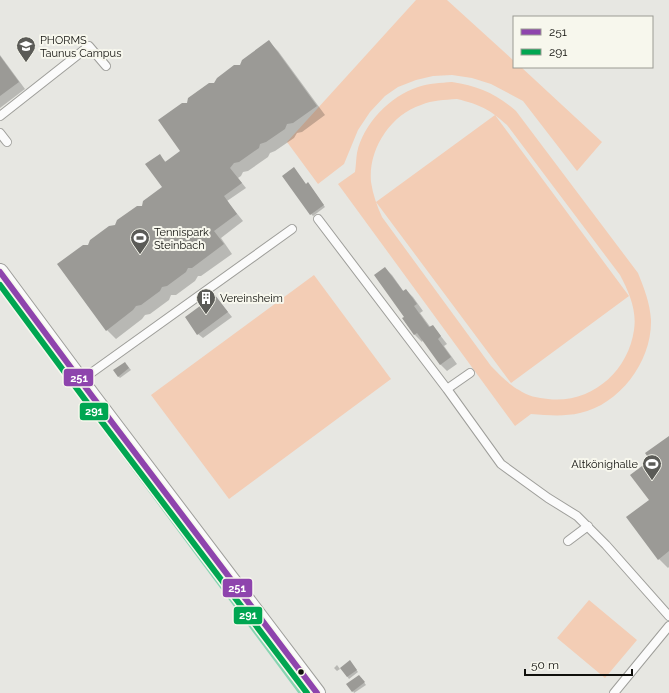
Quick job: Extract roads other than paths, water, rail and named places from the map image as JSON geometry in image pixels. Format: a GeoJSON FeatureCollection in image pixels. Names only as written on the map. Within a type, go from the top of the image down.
{"type":"FeatureCollection","features":[{"type":"Feature","properties":{"kind":"street"},"geometry":{"type":"LineString","coordinates":[[0,272],[80,381],[317,693]]}},
{"type":"Feature","properties":{"kind":"lane"},"geometry":{"type":"LineString","coordinates":[[0,116],[89,46],[106,66]]}},
{"type":"Feature","properties":{"kind":"lane"},"geometry":{"type":"LineString","coordinates":[[0,133],[6,142]]}},
{"type":"Feature","properties":{"kind":"lane"},"geometry":{"type":"LineString","coordinates":[[318,219],[447,389],[501,464],[548,498],[577,516],[606,545],[669,616]]}},
{"type":"Feature","properties":{"kind":"lane"},"geometry":{"type":"LineString","coordinates":[[80,381],[292,229]]}},
{"type":"Feature","properties":{"kind":"lane"},"geometry":{"type":"LineString","coordinates":[[447,389],[470,373]]}},
{"type":"Feature","properties":{"kind":"lane"},"geometry":{"type":"LineString","coordinates":[[568,541],[588,526]]}},
{"type":"Feature","properties":{"kind":"lane"},"geometry":{"type":"LineString","coordinates":[[614,693],[669,626]]}},
{"type":"Feature","properties":{"kind":"waterway"},"geometry":{"type":"LineString","coordinates":[[0,288],[301,693]]}},
{"type":"Feature","properties":{"kind":"place","name":"PHORMS Taunus Campus"},"geometry":{"type":"Point","coordinates":[26,63]}},
{"type":"Feature","properties":{"kind":"place","name":"Tennispark Steinbach"},"geometry":{"type":"Point","coordinates":[140,255]}},
{"type":"Feature","properties":{"kind":"place","name":"Vereinsheim"},"geometry":{"type":"Point","coordinates":[206,315]}},
{"type":"Feature","properties":{"kind":"place","name":"Altkönighalle"},"geometry":{"type":"Point","coordinates":[652,481]}}]}
